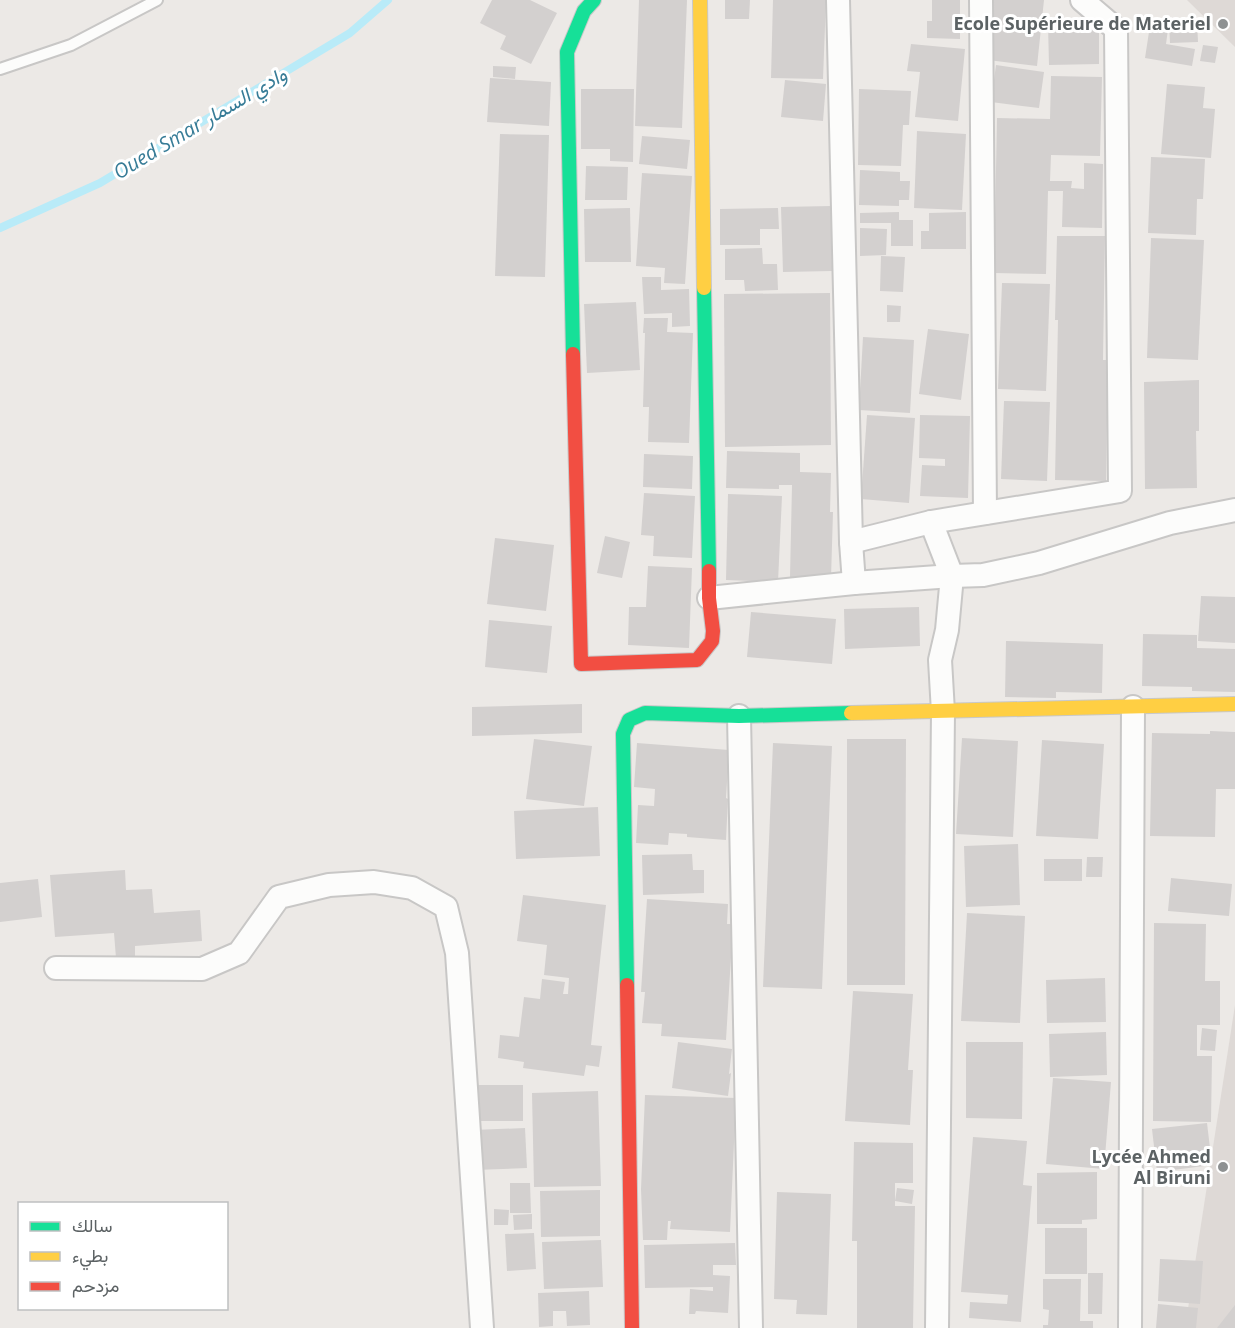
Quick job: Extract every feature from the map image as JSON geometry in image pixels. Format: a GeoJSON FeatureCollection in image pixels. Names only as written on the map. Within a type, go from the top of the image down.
{"type":"FeatureCollection","features":[{"type":"Feature","properties":{"kind":"street"},"geometry":{"type":"LineString","coordinates":[[594,0],[584,11],[567,52],[580,664],[697,660],[712,641],[709,598],[700,0]]}},
{"type":"Feature","properties":{"kind":"street"},"geometry":{"type":"LineString","coordinates":[[838,0],[851,542],[854,583]]}},
{"type":"Feature","properties":{"kind":"street"},"geometry":{"type":"LineString","coordinates":[[981,0],[985,513]]}},
{"type":"Feature","properties":{"kind":"street"},"geometry":{"type":"LineString","coordinates":[[851,542],[931,522],[1120,491],[1116,29],[1082,0]]}},
{"type":"Feature","properties":{"kind":"street"},"geometry":{"type":"LineString","coordinates":[[709,598],[854,583],[984,575],[1039,563],[1170,523],[1235,510]]}},
{"type":"Feature","properties":{"kind":"street"},"geometry":{"type":"LineString","coordinates":[[931,522],[952,576],[947,630],[940,660],[943,712],[937,1328]]}},
{"type":"Feature","properties":{"kind":"street"},"geometry":{"type":"LineString","coordinates":[[632,1328],[623,734],[629,720],[645,713],[739,716],[1235,704]]}},
{"type":"Feature","properties":{"kind":"street"},"geometry":{"type":"LineString","coordinates":[[1130,1328],[1133,707]]}},
{"type":"Feature","properties":{"kind":"street"},"geometry":{"type":"LineString","coordinates":[[739,716],[751,1328]]}},
{"type":"Feature","properties":{"kind":"street"},"geometry":{"type":"LineString","coordinates":[[56,968],[202,969],[239,953],[279,897],[329,885],[374,882],[412,888],[446,907],[457,952],[482,1328]]}},
{"type":"Feature","properties":{"kind":"lane"},"geometry":{"type":"LineString","coordinates":[[0,69],[71,45],[157,0]]}},
{"type":"Feature","properties":{"kind":"shaded area","name":"Ecole Supérieure de Materiel"},"geometry":{"type":"Polygon","coordinates":[[[1187,0],[1235,0],[1235,47],[1187,0]]]}},
{"type":"Feature","properties":{"kind":"shaded area","name":"Lycée Ahmed Al Biruni"},"geometry":{"type":"Polygon","coordinates":[[[1235,1005],[1235,1328],[1185,1328],[1235,1005]]]}},
{"type":"Feature","properties":{"kind":"building"},"geometry":{"type":"Polygon","coordinates":[[[492,0],[530,0],[557,13],[531,64],[500,49],[506,36],[480,23],[492,0]]]}},
{"type":"Feature","properties":{"kind":"building"},"geometry":{"type":"Polygon","coordinates":[[[639,0],[687,0],[682,128],[635,126],[639,0]]]}},
{"type":"Feature","properties":{"kind":"building"},"geometry":{"type":"Polygon","coordinates":[[[725,0],[750,0],[749,19],[725,19],[725,0]]]}},
{"type":"Feature","properties":{"kind":"building"},"geometry":{"type":"Polygon","coordinates":[[[773,0],[826,0],[823,79],[771,78],[773,0]]]}},
{"type":"Feature","properties":{"kind":"building"},"geometry":{"type":"Polygon","coordinates":[[[932,0],[960,0],[960,39],[927,38],[927,21],[932,21],[932,0]]]}},
{"type":"Feature","properties":{"kind":"building"},"geometry":{"type":"Polygon","coordinates":[[[994,0],[1044,0],[1037,66],[988,60],[994,0]]]}},
{"type":"Feature","properties":{"kind":"building"},"geometry":{"type":"Polygon","coordinates":[[[1151,19],[1169,22],[1166,44],[1195,49],[1192,66],[1145,58],[1151,19]]]}},
{"type":"Feature","properties":{"kind":"building"},"geometry":{"type":"Polygon","coordinates":[[[1197,21],[1198,42],[1170,43],[1169,22],[1197,21]]]}},
{"type":"Feature","properties":{"kind":"building"},"geometry":{"type":"Polygon","coordinates":[[[1099,23],[1099,64],[1049,65],[1048,24],[1099,23]]]}},
{"type":"Feature","properties":{"kind":"building"},"geometry":{"type":"Polygon","coordinates":[[[911,44],[965,49],[958,121],[915,117],[920,72],[907,71],[911,44]]]}},
{"type":"Feature","properties":{"kind":"building"},"geometry":{"type":"Polygon","coordinates":[[[1203,45],[1218,47],[1215,63],[1200,61],[1203,45]]]}},
{"type":"Feature","properties":{"kind":"building"},"geometry":{"type":"Polygon","coordinates":[[[996,65],[1044,72],[1039,108],[991,102],[996,65]]]}},
{"type":"Feature","properties":{"kind":"building"},"geometry":{"type":"Polygon","coordinates":[[[493,66],[516,67],[515,79],[493,77],[493,66]]]}},
{"type":"Feature","properties":{"kind":"building"},"geometry":{"type":"Polygon","coordinates":[[[1051,76],[1102,77],[1100,156],[1051,155],[1050,181],[1072,181],[1071,188],[1084,189],[1084,163],[1103,164],[1102,228],[1062,227],[1063,191],[1048,191],[1046,274],[994,273],[997,118],[1050,119],[1051,76]]]}},
{"type":"Feature","properties":{"kind":"building"},"geometry":{"type":"Polygon","coordinates":[[[490,78],[551,82],[549,126],[487,122],[490,78]]]}},
{"type":"Feature","properties":{"kind":"building"},"geometry":{"type":"Polygon","coordinates":[[[785,80],[826,84],[823,121],[781,117],[785,80]]]}},
{"type":"Feature","properties":{"kind":"building"},"geometry":{"type":"Polygon","coordinates":[[[1167,84],[1205,87],[1203,108],[1215,109],[1211,158],[1161,154],[1167,84]]]}},
{"type":"Feature","properties":{"kind":"building"},"geometry":{"type":"Polygon","coordinates":[[[581,89],[634,89],[633,162],[610,161],[610,149],[581,149],[581,89]]]}},
{"type":"Feature","properties":{"kind":"building"},"geometry":{"type":"Polygon","coordinates":[[[859,89],[911,91],[909,125],[903,125],[901,166],[858,165],[859,89]]]}},
{"type":"Feature","properties":{"kind":"building"},"geometry":{"type":"Polygon","coordinates":[[[917,131],[966,134],[962,210],[914,208],[917,131]]]}},
{"type":"Feature","properties":{"kind":"building"},"geometry":{"type":"Polygon","coordinates":[[[500,134],[549,135],[545,277],[495,276],[500,134]]]}},
{"type":"Feature","properties":{"kind":"building"},"geometry":{"type":"Polygon","coordinates":[[[642,136],[690,140],[687,169],[639,164],[642,136]]]}},
{"type":"Feature","properties":{"kind":"building"},"geometry":{"type":"Polygon","coordinates":[[[1151,157],[1205,159],[1203,199],[1197,199],[1196,235],[1148,233],[1151,157]]]}},
{"type":"Feature","properties":{"kind":"building"},"geometry":{"type":"Polygon","coordinates":[[[586,166],[628,167],[627,200],[585,200],[586,166]]]}},
{"type":"Feature","properties":{"kind":"building"},"geometry":{"type":"Polygon","coordinates":[[[860,170],[900,172],[900,181],[910,181],[909,200],[899,200],[899,206],[859,205],[860,170]]]}},
{"type":"Feature","properties":{"kind":"building"},"geometry":{"type":"Polygon","coordinates":[[[642,173],[692,176],[685,284],[664,283],[665,268],[636,266],[642,173]]]}},
{"type":"Feature","properties":{"kind":"building"},"geometry":{"type":"Polygon","coordinates":[[[831,206],[832,271],[783,272],[781,207],[831,206]]]}},
{"type":"Feature","properties":{"kind":"building"},"geometry":{"type":"Polygon","coordinates":[[[630,208],[631,262],[585,262],[584,209],[630,208]]]}},
{"type":"Feature","properties":{"kind":"building"},"geometry":{"type":"Polygon","coordinates":[[[778,208],[779,229],[760,229],[760,245],[720,245],[720,209],[778,208]]]}},
{"type":"Feature","properties":{"kind":"building"},"geometry":{"type":"Polygon","coordinates":[[[899,212],[899,220],[913,220],[913,246],[891,246],[891,223],[860,223],[860,213],[899,212]]]}},
{"type":"Feature","properties":{"kind":"building"},"geometry":{"type":"Polygon","coordinates":[[[966,212],[966,249],[921,249],[921,231],[929,231],[929,213],[966,212]]]}},
{"type":"Feature","properties":{"kind":"building"},"geometry":{"type":"Polygon","coordinates":[[[860,228],[887,229],[886,255],[860,256],[860,228]]]}},
{"type":"Feature","properties":{"kind":"building"},"geometry":{"type":"Polygon","coordinates":[[[1057,236],[1105,236],[1103,360],[1108,360],[1106,481],[1055,480],[1057,236]]]}},
{"type":"Feature","properties":{"kind":"building"},"geometry":{"type":"Polygon","coordinates":[[[1151,238],[1204,240],[1198,360],[1147,358],[1151,238]]]}},
{"type":"Feature","properties":{"kind":"building"},"geometry":{"type":"Polygon","coordinates":[[[762,248],[763,264],[777,264],[778,290],[745,291],[744,280],[725,280],[725,249],[762,248]]]}},
{"type":"Feature","properties":{"kind":"building"},"geometry":{"type":"Polygon","coordinates":[[[881,256],[905,257],[903,292],[880,291],[881,256]]]}},
{"type":"Feature","properties":{"kind":"building"},"geometry":{"type":"Polygon","coordinates":[[[642,277],[661,277],[661,290],[689,289],[690,326],[672,327],[672,313],[644,314],[642,277]]]}},
{"type":"Feature","properties":{"kind":"building"},"geometry":{"type":"Polygon","coordinates":[[[1002,283],[1050,284],[1046,391],[998,389],[1002,283]]]}},
{"type":"Feature","properties":{"kind":"building"},"geometry":{"type":"Polygon","coordinates":[[[830,293],[831,445],[725,447],[724,294],[830,293]]]}},
{"type":"Feature","properties":{"kind":"building"},"geometry":{"type":"Polygon","coordinates":[[[636,302],[640,370],[587,373],[584,304],[636,302]]]}},
{"type":"Feature","properties":{"kind":"building"},"geometry":{"type":"Polygon","coordinates":[[[887,305],[901,306],[900,322],[887,322],[887,305]]]}},
{"type":"Feature","properties":{"kind":"building"},"geometry":{"type":"Polygon","coordinates":[[[644,318],[668,318],[667,332],[693,333],[689,443],[648,442],[649,407],[643,407],[644,318]]]}},
{"type":"Feature","properties":{"kind":"building"},"geometry":{"type":"Polygon","coordinates":[[[928,329],[969,334],[961,400],[919,394],[928,329]]]}},
{"type":"Feature","properties":{"kind":"building"},"geometry":{"type":"Polygon","coordinates":[[[863,337],[914,340],[910,413],[859,410],[863,337]]]}},
{"type":"Feature","properties":{"kind":"building"},"geometry":{"type":"Polygon","coordinates":[[[1199,380],[1199,431],[1196,431],[1197,488],[1145,489],[1144,382],[1199,380]]]}},
{"type":"Feature","properties":{"kind":"building"},"geometry":{"type":"Polygon","coordinates":[[[1004,401],[1050,402],[1047,481],[1001,479],[1004,401]]]}},
{"type":"Feature","properties":{"kind":"building"},"geometry":{"type":"Polygon","coordinates":[[[867,415],[915,418],[909,503],[861,499],[867,415]]]}},
{"type":"Feature","properties":{"kind":"building"},"geometry":{"type":"Polygon","coordinates":[[[920,415],[970,416],[968,498],[920,496],[922,465],[945,466],[945,459],[919,458],[920,415]]]}},
{"type":"Feature","properties":{"kind":"building"},"geometry":{"type":"Polygon","coordinates":[[[727,451],[800,453],[800,472],[831,473],[830,512],[833,512],[831,578],[790,577],[792,485],[779,485],[779,489],[726,488],[727,451]]]}},
{"type":"Feature","properties":{"kind":"building"},"geometry":{"type":"Polygon","coordinates":[[[644,454],[693,456],[692,489],[643,487],[644,454]]]}},
{"type":"Feature","properties":{"kind":"building"},"geometry":{"type":"Polygon","coordinates":[[[644,493],[695,496],[692,558],[653,556],[654,536],[641,535],[644,493]]]}},
{"type":"Feature","properties":{"kind":"building"},"geometry":{"type":"Polygon","coordinates":[[[728,494],[782,496],[778,582],[726,580],[728,494]]]}},
{"type":"Feature","properties":{"kind":"building"},"geometry":{"type":"Polygon","coordinates":[[[605,536],[630,542],[622,578],[597,573],[605,536]]]}},
{"type":"Feature","properties":{"kind":"building"},"geometry":{"type":"Polygon","coordinates":[[[495,538],[554,545],[546,611],[487,604],[495,538]]]}},
{"type":"Feature","properties":{"kind":"building"},"geometry":{"type":"Polygon","coordinates":[[[648,566],[692,568],[689,648],[628,645],[629,607],[646,607],[648,566]]]}},
{"type":"Feature","properties":{"kind":"building"},"geometry":{"type":"Polygon","coordinates":[[[1201,596],[1235,597],[1235,643],[1198,641],[1201,596]]]}},
{"type":"Feature","properties":{"kind":"building"},"geometry":{"type":"Polygon","coordinates":[[[919,607],[920,646],[845,649],[844,609],[919,607]]]}},
{"type":"Feature","properties":{"kind":"building"},"geometry":{"type":"Polygon","coordinates":[[[751,612],[836,619],[832,664],[747,657],[751,612]]]}},
{"type":"Feature","properties":{"kind":"building"},"geometry":{"type":"Polygon","coordinates":[[[489,620],[552,626],[547,673],[485,667],[489,620]]]}},
{"type":"Feature","properties":{"kind":"building"},"geometry":{"type":"Polygon","coordinates":[[[1143,634],[1197,635],[1197,648],[1235,649],[1235,692],[1192,691],[1192,687],[1142,686],[1143,634]]]}},
{"type":"Feature","properties":{"kind":"building"},"geometry":{"type":"Polygon","coordinates":[[[1006,641],[1103,644],[1102,693],[1056,692],[1056,698],[1005,697],[1006,641]]]}},
{"type":"Feature","properties":{"kind":"building"},"geometry":{"type":"Polygon","coordinates":[[[582,704],[582,733],[472,736],[472,707],[582,704]]]}},
{"type":"Feature","properties":{"kind":"building"},"geometry":{"type":"Polygon","coordinates":[[[1210,731],[1235,732],[1235,789],[1216,789],[1215,837],[1150,836],[1152,733],[1210,734],[1210,731]]]}},
{"type":"Feature","properties":{"kind":"building"},"geometry":{"type":"Polygon","coordinates":[[[962,738],[1018,741],[1013,837],[956,834],[962,738]]]}},
{"type":"Feature","properties":{"kind":"building"},"geometry":{"type":"Polygon","coordinates":[[[534,739],[592,746],[584,806],[526,799],[534,739]]]}},
{"type":"Feature","properties":{"kind":"building"},"geometry":{"type":"Polygon","coordinates":[[[847,739],[906,739],[905,985],[847,985],[847,739]]]}},
{"type":"Feature","properties":{"kind":"building"},"geometry":{"type":"Polygon","coordinates":[[[1042,740],[1104,744],[1098,839],[1036,836],[1042,740]]]}},
{"type":"Feature","properties":{"kind":"building"},"geometry":{"type":"Polygon","coordinates":[[[637,743],[729,750],[726,840],[669,833],[668,845],[636,843],[638,805],[654,806],[655,789],[634,787],[637,743]]]}},
{"type":"Feature","properties":{"kind":"building"},"geometry":{"type":"Polygon","coordinates":[[[773,743],[832,746],[822,989],[763,987],[773,743]]]}},
{"type":"Feature","properties":{"kind":"building"},"geometry":{"type":"Polygon","coordinates":[[[598,807],[600,856],[516,859],[514,811],[598,807]]]}},
{"type":"Feature","properties":{"kind":"building"},"geometry":{"type":"Polygon","coordinates":[[[1018,844],[1020,905],[966,907],[964,846],[1018,844]]]}},
{"type":"Feature","properties":{"kind":"building"},"geometry":{"type":"Polygon","coordinates":[[[692,854],[693,870],[704,870],[704,893],[643,895],[642,855],[692,854]]]}},
{"type":"Feature","properties":{"kind":"building"},"geometry":{"type":"Polygon","coordinates":[[[1087,857],[1103,857],[1102,877],[1086,877],[1087,857]]]}},
{"type":"Feature","properties":{"kind":"building"},"geometry":{"type":"Polygon","coordinates":[[[1044,859],[1082,859],[1082,881],[1044,881],[1044,859]]]}},
{"type":"Feature","properties":{"kind":"building"},"geometry":{"type":"Polygon","coordinates":[[[125,870],[126,890],[152,889],[154,913],[200,910],[202,941],[135,946],[135,957],[116,958],[114,933],[55,937],[50,875],[125,870]]]}},
{"type":"Feature","properties":{"kind":"building"},"geometry":{"type":"Polygon","coordinates":[[[1171,878],[1232,884],[1229,916],[1168,911],[1171,878]]]}},
{"type":"Feature","properties":{"kind":"building"},"geometry":{"type":"Polygon","coordinates":[[[38,879],[42,917],[0,922],[0,883],[38,879]]]}},
{"type":"Feature","properties":{"kind":"building"},"geometry":{"type":"Polygon","coordinates":[[[523,895],[606,905],[591,1045],[602,1046],[599,1067],[586,1065],[584,1076],[523,1068],[524,1062],[498,1058],[500,1035],[519,1037],[524,997],[540,999],[542,979],[565,982],[563,994],[568,994],[569,978],[544,975],[547,945],[517,941],[523,895]]]}},
{"type":"Feature","properties":{"kind":"building"},"geometry":{"type":"Polygon","coordinates":[[[647,899],[728,904],[727,924],[733,924],[726,1040],[661,1036],[662,1024],[642,1023],[645,992],[641,992],[647,899]]]}},
{"type":"Feature","properties":{"kind":"building"},"geometry":{"type":"Polygon","coordinates":[[[967,913],[1025,916],[1020,1023],[961,1021],[967,913]]]}},
{"type":"Feature","properties":{"kind":"building"},"geometry":{"type":"Polygon","coordinates":[[[1154,923],[1206,924],[1205,981],[1220,981],[1220,1025],[1197,1025],[1197,1056],[1212,1056],[1211,1122],[1153,1121],[1154,923]]]}},
{"type":"Feature","properties":{"kind":"building"},"geometry":{"type":"Polygon","coordinates":[[[1105,978],[1106,1022],[1047,1023],[1046,980],[1105,978]]]}},
{"type":"Feature","properties":{"kind":"building"},"geometry":{"type":"Polygon","coordinates":[[[853,991],[913,994],[908,1070],[913,1070],[910,1125],[845,1121],[853,991]]]}},
{"type":"Feature","properties":{"kind":"building"},"geometry":{"type":"Polygon","coordinates":[[[1202,1028],[1217,1030],[1215,1051],[1200,1050],[1202,1028]]]}},
{"type":"Feature","properties":{"kind":"building"},"geometry":{"type":"Polygon","coordinates":[[[1106,1032],[1107,1075],[1050,1077],[1049,1034],[1106,1032]]]}},
{"type":"Feature","properties":{"kind":"building"},"geometry":{"type":"Polygon","coordinates":[[[678,1042],[732,1049],[728,1096],[672,1088],[678,1042]]]}},
{"type":"Feature","properties":{"kind":"building"},"geometry":{"type":"Polygon","coordinates":[[[966,1042],[1023,1042],[1022,1119],[966,1118],[966,1042]]]}},
{"type":"Feature","properties":{"kind":"building"},"geometry":{"type":"Polygon","coordinates":[[[1053,1078],[1111,1082],[1104,1169],[1046,1164],[1053,1078]]]}},
{"type":"Feature","properties":{"kind":"building"},"geometry":{"type":"Polygon","coordinates":[[[475,1085],[523,1085],[523,1121],[475,1121],[475,1085]]]}},
{"type":"Feature","properties":{"kind":"building"},"geometry":{"type":"Polygon","coordinates":[[[598,1091],[601,1186],[534,1187],[532,1093],[598,1091]]]}},
{"type":"Feature","properties":{"kind":"building"},"geometry":{"type":"Polygon","coordinates":[[[645,1095],[736,1098],[730,1232],[670,1229],[671,1221],[668,1221],[667,1240],[643,1240],[641,1189],[645,1095]]]}},
{"type":"Feature","properties":{"kind":"building"},"geometry":{"type":"Polygon","coordinates":[[[1207,1123],[1212,1165],[1157,1172],[1152,1129],[1207,1123]]]}},
{"type":"Feature","properties":{"kind":"building"},"geometry":{"type":"Polygon","coordinates":[[[525,1128],[527,1168],[474,1170],[473,1130],[525,1128]]]}},
{"type":"Feature","properties":{"kind":"building"},"geometry":{"type":"Polygon","coordinates":[[[973,1137],[1027,1141],[1023,1185],[1032,1186],[1021,1322],[969,1318],[970,1302],[1007,1304],[1008,1295],[961,1292],[973,1137]]]}},
{"type":"Feature","properties":{"kind":"building"},"geometry":{"type":"Polygon","coordinates":[[[854,1142],[913,1143],[913,1183],[895,1183],[895,1206],[915,1206],[913,1328],[857,1328],[857,1241],[852,1241],[854,1142]]]}},
{"type":"Feature","properties":{"kind":"building"},"geometry":{"type":"Polygon","coordinates":[[[1097,1172],[1097,1219],[1082,1220],[1082,1224],[1037,1224],[1037,1173],[1097,1172]]]}},
{"type":"Feature","properties":{"kind":"building"},"geometry":{"type":"Polygon","coordinates":[[[510,1183],[530,1183],[531,1213],[510,1213],[510,1183]]]}},
{"type":"Feature","properties":{"kind":"building"},"geometry":{"type":"Polygon","coordinates":[[[897,1188],[914,1190],[912,1204],[895,1201],[897,1188]]]}},
{"type":"Feature","properties":{"kind":"building"},"geometry":{"type":"Polygon","coordinates":[[[600,1190],[600,1236],[541,1237],[540,1191],[600,1190]]]}},
{"type":"Feature","properties":{"kind":"building"},"geometry":{"type":"Polygon","coordinates":[[[777,1192],[831,1194],[827,1315],[796,1314],[797,1300],[774,1299],[777,1192]]]}},
{"type":"Feature","properties":{"kind":"building"},"geometry":{"type":"Polygon","coordinates":[[[494,1209],[509,1210],[508,1225],[494,1225],[494,1209]]]}},
{"type":"Feature","properties":{"kind":"building"},"geometry":{"type":"Polygon","coordinates":[[[532,1214],[532,1229],[514,1230],[513,1215],[532,1214]]]}},
{"type":"Feature","properties":{"kind":"building"},"geometry":{"type":"Polygon","coordinates":[[[1045,1228],[1087,1228],[1087,1274],[1045,1274],[1045,1228]]]}},
{"type":"Feature","properties":{"kind":"building"},"geometry":{"type":"Polygon","coordinates":[[[534,1233],[536,1269],[507,1271],[505,1234],[534,1233]]]}},
{"type":"Feature","properties":{"kind":"building"},"geometry":{"type":"Polygon","coordinates":[[[601,1240],[603,1287],[544,1289],[542,1242],[601,1240]]]}},
{"type":"Feature","properties":{"kind":"building"},"geometry":{"type":"Polygon","coordinates":[[[735,1243],[736,1265],[713,1265],[713,1275],[730,1276],[728,1313],[696,1311],[695,1314],[689,1314],[690,1289],[713,1291],[713,1287],[645,1288],[644,1245],[735,1243]]]}},
{"type":"Feature","properties":{"kind":"building"},"geometry":{"type":"Polygon","coordinates":[[[1160,1259],[1203,1261],[1200,1304],[1158,1301],[1160,1259]]]}},
{"type":"Feature","properties":{"kind":"building"},"geometry":{"type":"Polygon","coordinates":[[[1088,1273],[1103,1273],[1102,1314],[1088,1314],[1088,1273]]]}},
{"type":"Feature","properties":{"kind":"building"},"geometry":{"type":"Polygon","coordinates":[[[1043,1279],[1081,1279],[1080,1321],[1093,1321],[1093,1328],[1043,1328],[1043,1325],[1048,1325],[1049,1310],[1043,1309],[1043,1279]]]}},
{"type":"Feature","properties":{"kind":"building"},"geometry":{"type":"Polygon","coordinates":[[[589,1291],[590,1325],[567,1326],[566,1311],[553,1311],[553,1326],[539,1327],[538,1293],[589,1291]]]}},
{"type":"Feature","properties":{"kind":"building"},"geometry":{"type":"Polygon","coordinates":[[[1158,1304],[1198,1308],[1196,1328],[1156,1328],[1158,1304]]]}},
{"type":"Feature","properties":{"kind":"building"},"geometry":{"type":"Polygon","coordinates":[[[1235,1305],[1235,1328],[1217,1328],[1235,1305]]]}},
{"type":"Feature","properties":{"kind":"waterway","name":"Oued Smar وادي السمار"},"geometry":{"type":"LineString","coordinates":[[0,228],[100,183],[350,33],[388,0]]}},
{"type":"Feature","properties":{"kind":"traffic: fast"},"geometry":{"type":"LineString","coordinates":[[573,354],[567,52],[584,11],[594,0]]}},
{"type":"Feature","properties":{"kind":"traffic: fast"},"geometry":{"type":"LineString","coordinates":[[704,288],[709,571]]}},
{"type":"Feature","properties":{"kind":"traffic: fast"},"geometry":{"type":"LineString","coordinates":[[627,985],[623,734],[629,720],[645,713],[739,716],[851,713]]}},
{"type":"Feature","properties":{"kind":"traffic: slow"},"geometry":{"type":"LineString","coordinates":[[700,0],[704,288]]}},
{"type":"Feature","properties":{"kind":"traffic: slow"},"geometry":{"type":"LineString","coordinates":[[851,713],[1235,704]]}},
{"type":"Feature","properties":{"kind":"traffic: jam"},"geometry":{"type":"LineString","coordinates":[[573,354],[581,664],[697,660],[712,641],[709,571]]}},
{"type":"Feature","properties":{"kind":"traffic: jam"},"geometry":{"type":"LineString","coordinates":[[627,985],[632,1328]]}},
{"type":"Feature","properties":{"kind":"place","name":"Ecole Supérieure de Materiel"},"geometry":{"type":"Point","coordinates":[1223,24]}},
{"type":"Feature","properties":{"kind":"place","name":"Lycée Ahmed Al Biruni"},"geometry":{"type":"Point","coordinates":[1223,1167]}}]}
